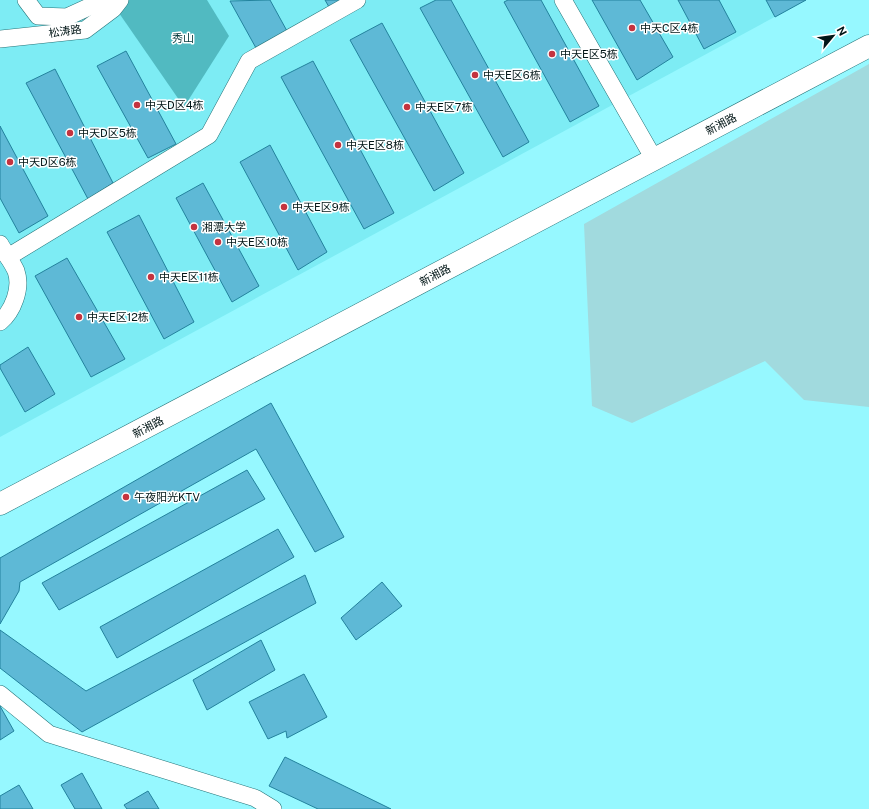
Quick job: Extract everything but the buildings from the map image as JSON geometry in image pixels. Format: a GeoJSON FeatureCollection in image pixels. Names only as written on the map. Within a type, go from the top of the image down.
{"type":"FeatureCollection","features":[{"type":"Feature","properties":{"kind":"main road","name":"新湘路"},"geometry":{"type":"LineString","coordinates":[[0,504],[869,46]]}},
{"type":"Feature","properties":{"kind":"street"},"geometry":{"type":"LineString","coordinates":[[26,0],[38,16],[67,17],[104,0]]}},
{"type":"Feature","properties":{"kind":"street","name":"松涛路"},"geometry":{"type":"LineString","coordinates":[[0,39],[85,30],[113,9],[120,0]]}},
{"type":"Feature","properties":{"kind":"street"},"geometry":{"type":"LineString","coordinates":[[0,322],[13,306],[17,290],[16,272],[4,251],[209,135],[249,61],[358,0]]}},
{"type":"Feature","properties":{"kind":"street"},"geometry":{"type":"LineString","coordinates":[[563,0],[654,159]]}},
{"type":"Feature","properties":{"kind":"street"},"geometry":{"type":"LineString","coordinates":[[0,694],[49,734],[255,798],[273,809]]}},
{"type":"Feature","properties":{"kind":"shaded area","name":"湘潭大学"},"geometry":{"type":"Polygon","coordinates":[[[0,0],[806,0],[0,437],[0,0]]]}},
{"type":"Feature","properties":{"kind":"shaded area"},"geometry":{"type":"Polygon","coordinates":[[[869,64],[869,407],[804,400],[765,361],[632,423],[592,406],[584,224],[869,64]]]}},
{"type":"Feature","properties":{"kind":"green space","name":"秀山"},"geometry":{"type":"Polygon","coordinates":[[[110,0],[207,0],[229,36],[184,107],[110,0]]]}},
{"type":"Feature","properties":{"kind":"place","name":"中天C区4栋"},"geometry":{"type":"Point","coordinates":[632,28]}},
{"type":"Feature","properties":{"kind":"place","name":"中天E区5栋"},"geometry":{"type":"Point","coordinates":[552,54]}},
{"type":"Feature","properties":{"kind":"place","name":"中天E区6栋"},"geometry":{"type":"Point","coordinates":[475,75]}},
{"type":"Feature","properties":{"kind":"place","name":"中天D区4栋"},"geometry":{"type":"Point","coordinates":[137,105]}},
{"type":"Feature","properties":{"kind":"place","name":"中天E区7栋"},"geometry":{"type":"Point","coordinates":[407,107]}},
{"type":"Feature","properties":{"kind":"place","name":"中天D区5栋"},"geometry":{"type":"Point","coordinates":[70,133]}},
{"type":"Feature","properties":{"kind":"place","name":"中天E区8栋"},"geometry":{"type":"Point","coordinates":[338,145]}},
{"type":"Feature","properties":{"kind":"place","name":"中天D区6栋"},"geometry":{"type":"Point","coordinates":[10,162]}},
{"type":"Feature","properties":{"kind":"place","name":"中天E区9栋"},"geometry":{"type":"Point","coordinates":[284,207]}},
{"type":"Feature","properties":{"kind":"place","name":"湘潭大学"},"geometry":{"type":"Point","coordinates":[194,227]}},
{"type":"Feature","properties":{"kind":"place","name":"中天E区10栋"},"geometry":{"type":"Point","coordinates":[218,242]}},
{"type":"Feature","properties":{"kind":"place","name":"中天E区11栋"},"geometry":{"type":"Point","coordinates":[151,277]}},
{"type":"Feature","properties":{"kind":"place","name":"中天E区12栋"},"geometry":{"type":"Point","coordinates":[79,317]}},
{"type":"Feature","properties":{"kind":"place","name":"午夜阳光KTV"},"geometry":{"type":"Point","coordinates":[126,497]}}]}
